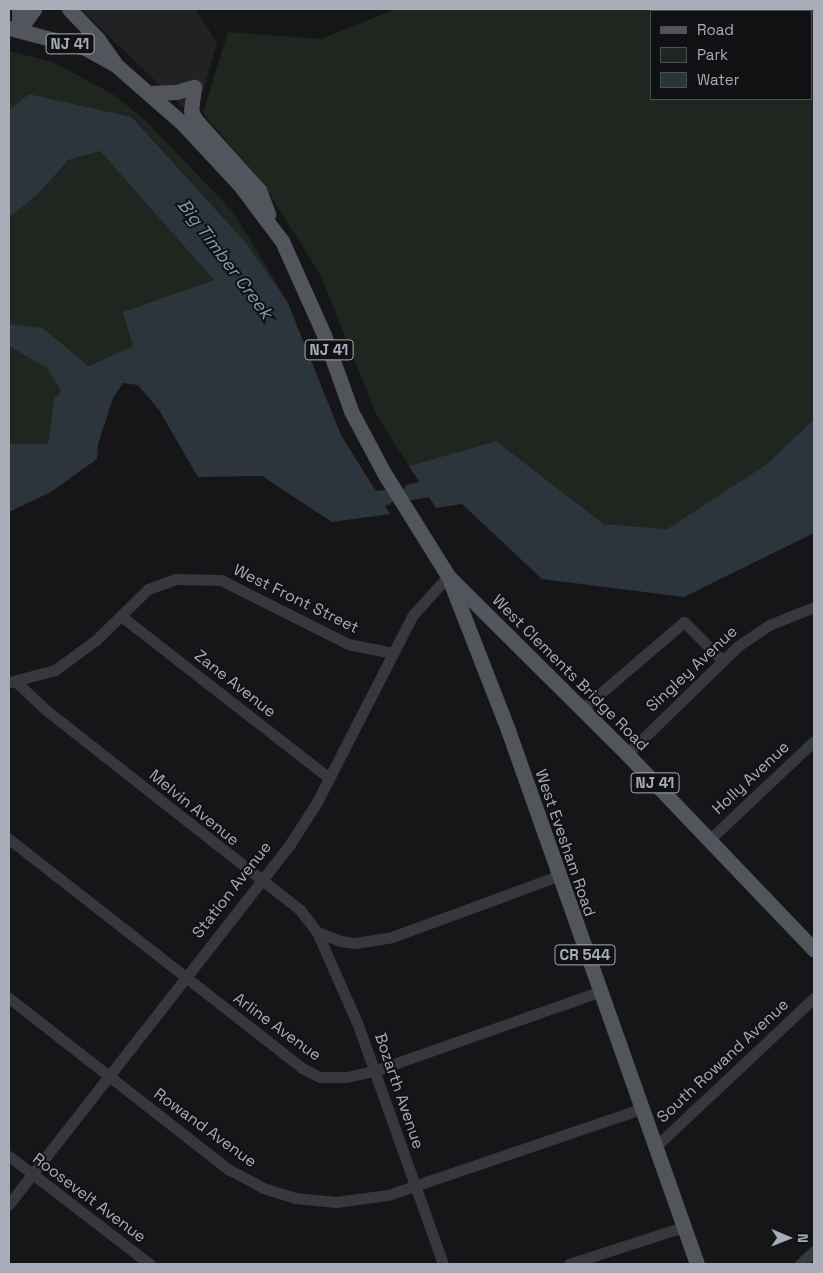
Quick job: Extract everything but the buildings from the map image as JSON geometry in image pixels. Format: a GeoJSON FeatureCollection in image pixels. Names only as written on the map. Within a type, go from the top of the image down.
{"type":"FeatureCollection","features":[{"type":"Feature","properties":{"kind":"main road"},"geometry":{"type":"LineString","coordinates":[[14,29],[19,9]]}},
{"type":"Feature","properties":{"kind":"main road"},"geometry":{"type":"LineString","coordinates":[[14,29],[34,9]]}},
{"type":"Feature","properties":{"kind":"main road"},"geometry":{"type":"LineString","coordinates":[[69,9],[98,39],[117,66]]}},
{"type":"Feature","properties":{"kind":"main road","name":"NJ 41"},"geometry":{"type":"LineString","coordinates":[[14,29],[85,48],[117,66],[181,122],[273,227]]}},
{"type":"Feature","properties":{"kind":"main road"},"geometry":{"type":"LineString","coordinates":[[148,93],[176,92],[194,87],[191,111],[195,119],[259,190],[273,227]]}},
{"type":"Feature","properties":{"kind":"main road","name":"West Clements Bridge Road"},"geometry":{"type":"LineString","coordinates":[[273,227],[324,335],[351,411],[384,473],[448,576],[627,754],[814,950]]}},
{"type":"Feature","properties":{"kind":"main road","name":"West Evesham Road"},"geometry":{"type":"LineString","coordinates":[[448,576],[508,730],[598,992],[697,1264]]}},
{"type":"Feature","properties":{"kind":"main road"},"geometry":{"type":"LineString","coordinates":[[474,644],[478,624],[486,619],[492,620]]}},
{"type":"Feature","properties":{"kind":"street","name":"Station Avenue"},"geometry":{"type":"LineString","coordinates":[[9,1204],[30,1173],[290,844],[328,778],[412,616],[448,576]]}},
{"type":"Feature","properties":{"kind":"street","name":"West Front Street"},"geometry":{"type":"LineString","coordinates":[[12,682],[55,670],[96,640],[148,589],[160,582],[209,578],[221,580],[348,644],[393,653]]}},
{"type":"Feature","properties":{"kind":"street","name":"Singley Avenue"},"geometry":{"type":"LineString","coordinates":[[627,754],[722,660],[769,625],[814,607]]}},
{"type":"Feature","properties":{"kind":"street","name":"Zane Avenue"},"geometry":{"type":"LineString","coordinates":[[121,616],[328,778]]}},
{"type":"Feature","properties":{"kind":"street"},"geometry":{"type":"LineString","coordinates":[[582,710],[684,622],[722,660]]}},
{"type":"Feature","properties":{"kind":"street","name":"Melvin Avenue"},"geometry":{"type":"LineString","coordinates":[[12,682],[260,882],[300,910],[317,932]]}},
{"type":"Feature","properties":{"kind":"street","name":"Holly Avenue"},"geometry":{"type":"LineString","coordinates":[[709,840],[814,741]]}},
{"type":"Feature","properties":{"kind":"street","name":"Arline Avenue"},"geometry":{"type":"LineString","coordinates":[[9,839],[184,978],[312,1074],[320,1078],[347,1077],[374,1071],[598,992]]}},
{"type":"Feature","properties":{"kind":"street"},"geometry":{"type":"LineString","coordinates":[[317,932],[340,941],[373,941],[558,876]]}},
{"type":"Feature","properties":{"kind":"street","name":"Bozarth Avenue"},"geometry":{"type":"LineString","coordinates":[[317,932],[329,952],[443,1264]]}},
{"type":"Feature","properties":{"kind":"street","name":"Rowand Avenue"},"geometry":{"type":"LineString","coordinates":[[9,998],[202,1150],[264,1188],[295,1198],[336,1202],[388,1195],[415,1188],[640,1109]]}},
{"type":"Feature","properties":{"kind":"street","name":"South Rowand Avenue"},"geometry":{"type":"LineString","coordinates":[[654,1148],[814,998]]}},
{"type":"Feature","properties":{"kind":"street","name":"Roosevelt Avenue"},"geometry":{"type":"LineString","coordinates":[[9,1156],[150,1264]]}},
{"type":"Feature","properties":{"kind":"street"},"geometry":{"type":"LineString","coordinates":[[569,1264],[683,1227]]}},
{"type":"Feature","properties":{"kind":"street"},"geometry":{"type":"LineString","coordinates":[[800,1264],[814,1251]]}},
{"type":"Feature","properties":{"kind":"shaded area"},"geometry":{"type":"Polygon","coordinates":[[[81,9],[195,9],[217,42],[195,119],[81,9]]]}},
{"type":"Feature","properties":{"kind":"green space"},"geometry":{"type":"Polygon","coordinates":[[[396,9],[814,9],[814,419],[767,464],[667,529],[604,524],[496,441],[409,466],[377,416],[321,276],[266,188],[203,113],[228,32],[321,39],[396,9]]]}},
{"type":"Feature","properties":{"kind":"green space"},"geometry":{"type":"Polygon","coordinates":[[[9,51],[53,62],[114,95],[145,120],[234,213],[287,301],[247,244],[133,117],[29,94],[9,110],[9,51]]]}},
{"type":"Feature","properties":{"kind":"green space"},"geometry":{"type":"Polygon","coordinates":[[[100,151],[214,280],[124,312],[133,346],[87,366],[43,328],[9,324],[9,218],[38,194],[70,160],[100,151]]]}},
{"type":"Feature","properties":{"kind":"green space"},"geometry":{"type":"Polygon","coordinates":[[[9,346],[47,368],[61,391],[54,399],[48,444],[9,449],[9,346]]]}},
{"type":"Feature","properties":{"kind":"water"},"geometry":{"type":"Polygon","coordinates":[[[29,94],[132,117],[247,244],[287,301],[341,435],[390,514],[332,522],[262,476],[198,477],[159,410],[138,385],[123,383],[113,398],[98,444],[97,459],[51,492],[9,512],[9,444],[48,444],[54,399],[61,391],[47,368],[9,346],[9,324],[43,328],[88,366],[133,346],[123,312],[214,280],[100,151],[69,160],[38,194],[9,218],[9,110],[29,94]]]}},
{"type":"Feature","properties":{"kind":"water"},"geometry":{"type":"Polygon","coordinates":[[[814,419],[814,533],[684,597],[542,579],[462,504],[436,508],[409,466],[496,441],[604,524],[667,529],[767,464],[814,419]]]}},
{"type":"Feature","properties":{"kind":"waterway","name":"Big Timber Creek"},"geometry":{"type":"LineString","coordinates":[[411,492],[446,486]]}},
{"type":"Feature","properties":{"kind":"waterway","name":"Big Timber Creek"},"geometry":{"type":"LineString","coordinates":[[359,501],[385,498]]}}]}
